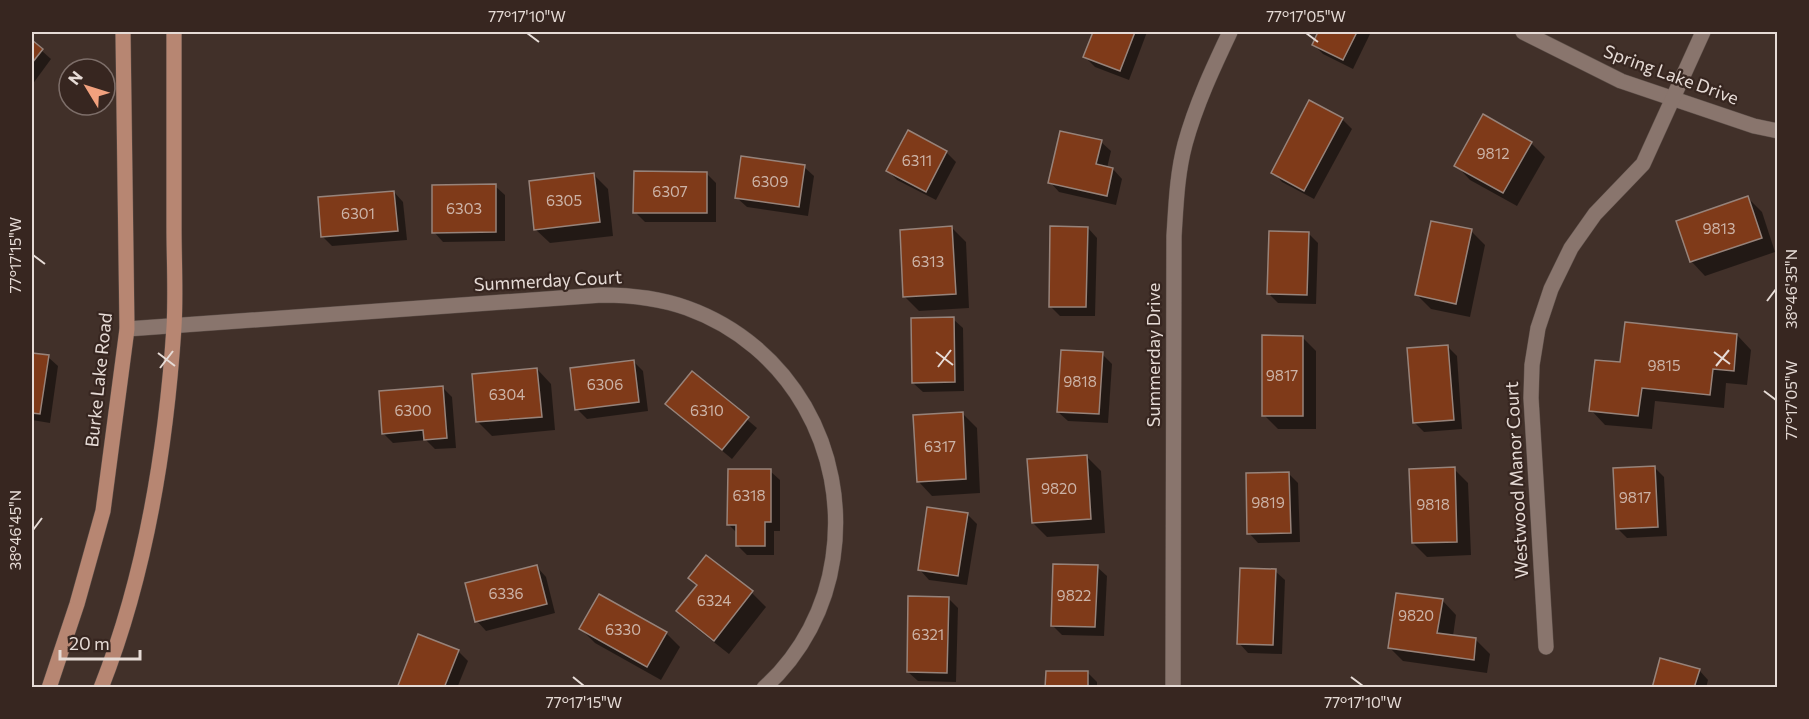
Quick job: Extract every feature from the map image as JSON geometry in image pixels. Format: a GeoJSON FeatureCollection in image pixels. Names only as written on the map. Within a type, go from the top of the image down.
{"type":"FeatureCollection","features":[{"type":"Feature","properties":{"kind":"main road","name":"Burke Lake Road"},"geometry":{"type":"LineString","coordinates":[[49,687],[77,604],[103,511],[127,329],[123,32]]}},
{"type":"Feature","properties":{"kind":"main road"},"geometry":{"type":"LineString","coordinates":[[101,687],[112,661],[133,590],[151,514],[165,418],[174,326],[174,32]]}},
{"type":"Feature","properties":{"kind":"street","name":"Summerday Drive"},"geometry":{"type":"LineString","coordinates":[[1173,687],[1174,236],[1177,190],[1185,145],[1198,102],[1230,32]]}},
{"type":"Feature","properties":{"kind":"street","name":"Spring Lake Drive"},"geometry":{"type":"LineString","coordinates":[[1523,32],[1621,81],[1754,126],[1778,131]]}},
{"type":"Feature","properties":{"kind":"street","name":"Westwood Manor Court"},"geometry":{"type":"LineString","coordinates":[[1546,647],[1531,398],[1532,365],[1538,328],[1551,289],[1571,248],[1595,214],[1642,164],[1703,32]]}},
{"type":"Feature","properties":{"kind":"street","name":"Summerday Court"},"geometry":{"type":"LineString","coordinates":[[127,329],[602,295],[625,295],[663,301],[703,314],[740,335],[773,363],[807,409],[829,461],[836,498],[836,536],[826,591],[812,627],[800,647],[776,677],[764,687]]}},
{"type":"Feature","properties":{"kind":"building"},"geometry":{"type":"Polygon","coordinates":[[[1093,32],[1135,32],[1120,71],[1083,57],[1093,32]]]}},
{"type":"Feature","properties":{"kind":"building"},"geometry":{"type":"Polygon","coordinates":[[[1318,32],[1357,32],[1343,60],[1312,45],[1318,32]]]}},
{"type":"Feature","properties":{"kind":"building"},"geometry":{"type":"Polygon","coordinates":[[[32,40],[43,49],[32,63],[32,40]]]}},
{"type":"Feature","properties":{"kind":"building"},"geometry":{"type":"Polygon","coordinates":[[[1309,100],[1343,118],[1304,191],[1271,173],[1309,100]]]}},
{"type":"Feature","properties":{"kind":"building"},"geometry":{"type":"Polygon","coordinates":[[[1483,114],[1532,142],[1503,193],[1454,166],[1483,114]]]}},
{"type":"Feature","properties":{"kind":"building"},"geometry":{"type":"Polygon","coordinates":[[[908,130],[947,151],[926,192],[886,171],[908,130]]]}},
{"type":"Feature","properties":{"kind":"building"},"geometry":{"type":"Polygon","coordinates":[[[1060,131],[1102,140],[1096,164],[1113,168],[1107,196],[1048,183],[1060,131]]]}},
{"type":"Feature","properties":{"kind":"building"},"geometry":{"type":"Polygon","coordinates":[[[741,156],[805,165],[799,207],[735,198],[741,156]]]}},
{"type":"Feature","properties":{"kind":"building"},"geometry":{"type":"Polygon","coordinates":[[[634,171],[707,172],[707,213],[633,213],[634,171]]]}},
{"type":"Feature","properties":{"kind":"building"},"geometry":{"type":"Polygon","coordinates":[[[594,173],[600,222],[534,230],[529,181],[594,173]]]}},
{"type":"Feature","properties":{"kind":"building"},"geometry":{"type":"Polygon","coordinates":[[[496,184],[496,232],[432,233],[432,185],[496,184]]]}},
{"type":"Feature","properties":{"kind":"building"},"geometry":{"type":"Polygon","coordinates":[[[394,191],[398,231],[321,237],[318,197],[394,191]]]}},
{"type":"Feature","properties":{"kind":"building"},"geometry":{"type":"Polygon","coordinates":[[[1748,196],[1762,238],[1690,262],[1676,221],[1748,196]]]}},
{"type":"Feature","properties":{"kind":"building"},"geometry":{"type":"Polygon","coordinates":[[[1431,221],[1472,229],[1456,304],[1415,295],[1431,221]]]}},
{"type":"Feature","properties":{"kind":"building"},"geometry":{"type":"Polygon","coordinates":[[[952,226],[956,294],[903,297],[900,230],[952,226]]]}},
{"type":"Feature","properties":{"kind":"building"},"geometry":{"type":"Polygon","coordinates":[[[1050,226],[1088,227],[1086,307],[1049,307],[1050,226]]]}},
{"type":"Feature","properties":{"kind":"building"},"geometry":{"type":"Polygon","coordinates":[[[1269,231],[1309,232],[1307,295],[1267,294],[1269,231]]]}},
{"type":"Feature","properties":{"kind":"building"},"geometry":{"type":"Polygon","coordinates":[[[954,317],[955,382],[912,383],[911,318],[954,317]]]}},
{"type":"Feature","properties":{"kind":"building"},"geometry":{"type":"Polygon","coordinates":[[[1625,322],[1737,334],[1734,371],[1713,369],[1710,395],[1642,388],[1638,416],[1589,411],[1595,360],[1620,362],[1625,322]]]}},
{"type":"Feature","properties":{"kind":"building"},"geometry":{"type":"Polygon","coordinates":[[[1262,335],[1303,336],[1303,416],[1262,416],[1262,335]]]}},
{"type":"Feature","properties":{"kind":"building"},"geometry":{"type":"Polygon","coordinates":[[[1448,345],[1454,420],[1413,423],[1407,348],[1448,345]]]}},
{"type":"Feature","properties":{"kind":"building"},"geometry":{"type":"Polygon","coordinates":[[[1061,350],[1103,352],[1099,414],[1057,412],[1061,350]]]}},
{"type":"Feature","properties":{"kind":"building"},"geometry":{"type":"Polygon","coordinates":[[[32,353],[49,355],[40,414],[32,413],[32,353]]]}},
{"type":"Feature","properties":{"kind":"building"},"geometry":{"type":"Polygon","coordinates":[[[634,360],[639,402],[575,410],[570,368],[634,360]]]}},
{"type":"Feature","properties":{"kind":"building"},"geometry":{"type":"Polygon","coordinates":[[[537,368],[542,417],[476,422],[472,374],[537,368]]]}},
{"type":"Feature","properties":{"kind":"building"},"geometry":{"type":"Polygon","coordinates":[[[692,371],[749,417],[722,450],[665,404],[692,371]]]}},
{"type":"Feature","properties":{"kind":"building"},"geometry":{"type":"Polygon","coordinates":[[[443,386],[447,438],[424,440],[423,430],[382,434],[379,391],[443,386]]]}},
{"type":"Feature","properties":{"kind":"building"},"geometry":{"type":"Polygon","coordinates":[[[963,412],[966,479],[917,482],[913,415],[963,412]]]}},
{"type":"Feature","properties":{"kind":"building"},"geometry":{"type":"Polygon","coordinates":[[[1087,455],[1091,519],[1032,523],[1027,459],[1087,455]]]}},
{"type":"Feature","properties":{"kind":"building"},"geometry":{"type":"Polygon","coordinates":[[[1655,466],[1658,527],[1616,529],[1613,468],[1655,466]]]}},
{"type":"Feature","properties":{"kind":"building"},"geometry":{"type":"Polygon","coordinates":[[[1455,467],[1457,542],[1412,543],[1409,469],[1455,467]]]}},
{"type":"Feature","properties":{"kind":"building"},"geometry":{"type":"Polygon","coordinates":[[[728,469],[771,469],[771,522],[765,522],[765,546],[736,546],[736,525],[727,525],[728,469]]]}},
{"type":"Feature","properties":{"kind":"building"},"geometry":{"type":"Polygon","coordinates":[[[1289,472],[1291,533],[1247,534],[1246,473],[1289,472]]]}},
{"type":"Feature","properties":{"kind":"building"},"geometry":{"type":"Polygon","coordinates":[[[927,507],[968,513],[958,576],[918,570],[927,507]]]}},
{"type":"Feature","properties":{"kind":"building"},"geometry":{"type":"Polygon","coordinates":[[[706,555],[753,591],[714,641],[676,611],[697,585],[688,578],[706,555]]]}},
{"type":"Feature","properties":{"kind":"building"},"geometry":{"type":"Polygon","coordinates":[[[1053,564],[1098,565],[1095,627],[1051,626],[1053,564]]]}},
{"type":"Feature","properties":{"kind":"building"},"geometry":{"type":"Polygon","coordinates":[[[537,565],[547,604],[475,622],[465,583],[537,565]]]}},
{"type":"Feature","properties":{"kind":"building"},"geometry":{"type":"Polygon","coordinates":[[[1240,568],[1276,569],[1273,645],[1237,644],[1240,568]]]}},
{"type":"Feature","properties":{"kind":"building"},"geometry":{"type":"Polygon","coordinates":[[[1396,593],[1443,599],[1437,633],[1476,638],[1474,660],[1388,648],[1396,593]]]}},
{"type":"Feature","properties":{"kind":"building"},"geometry":{"type":"Polygon","coordinates":[[[599,594],[667,632],[647,667],[579,629],[599,594]]]}},
{"type":"Feature","properties":{"kind":"building"},"geometry":{"type":"Polygon","coordinates":[[[908,596],[949,597],[947,673],[907,672],[908,596]]]}},
{"type":"Feature","properties":{"kind":"building"},"geometry":{"type":"Polygon","coordinates":[[[418,634],[459,650],[444,688],[397,688],[418,634]]]}},
{"type":"Feature","properties":{"kind":"building"},"geometry":{"type":"Polygon","coordinates":[[[1660,658],[1700,669],[1694,688],[1652,688],[1660,658]]]}},
{"type":"Feature","properties":{"kind":"building"},"geometry":{"type":"Polygon","coordinates":[[[1046,671],[1088,671],[1088,688],[1045,688],[1046,671]]]}}]}
